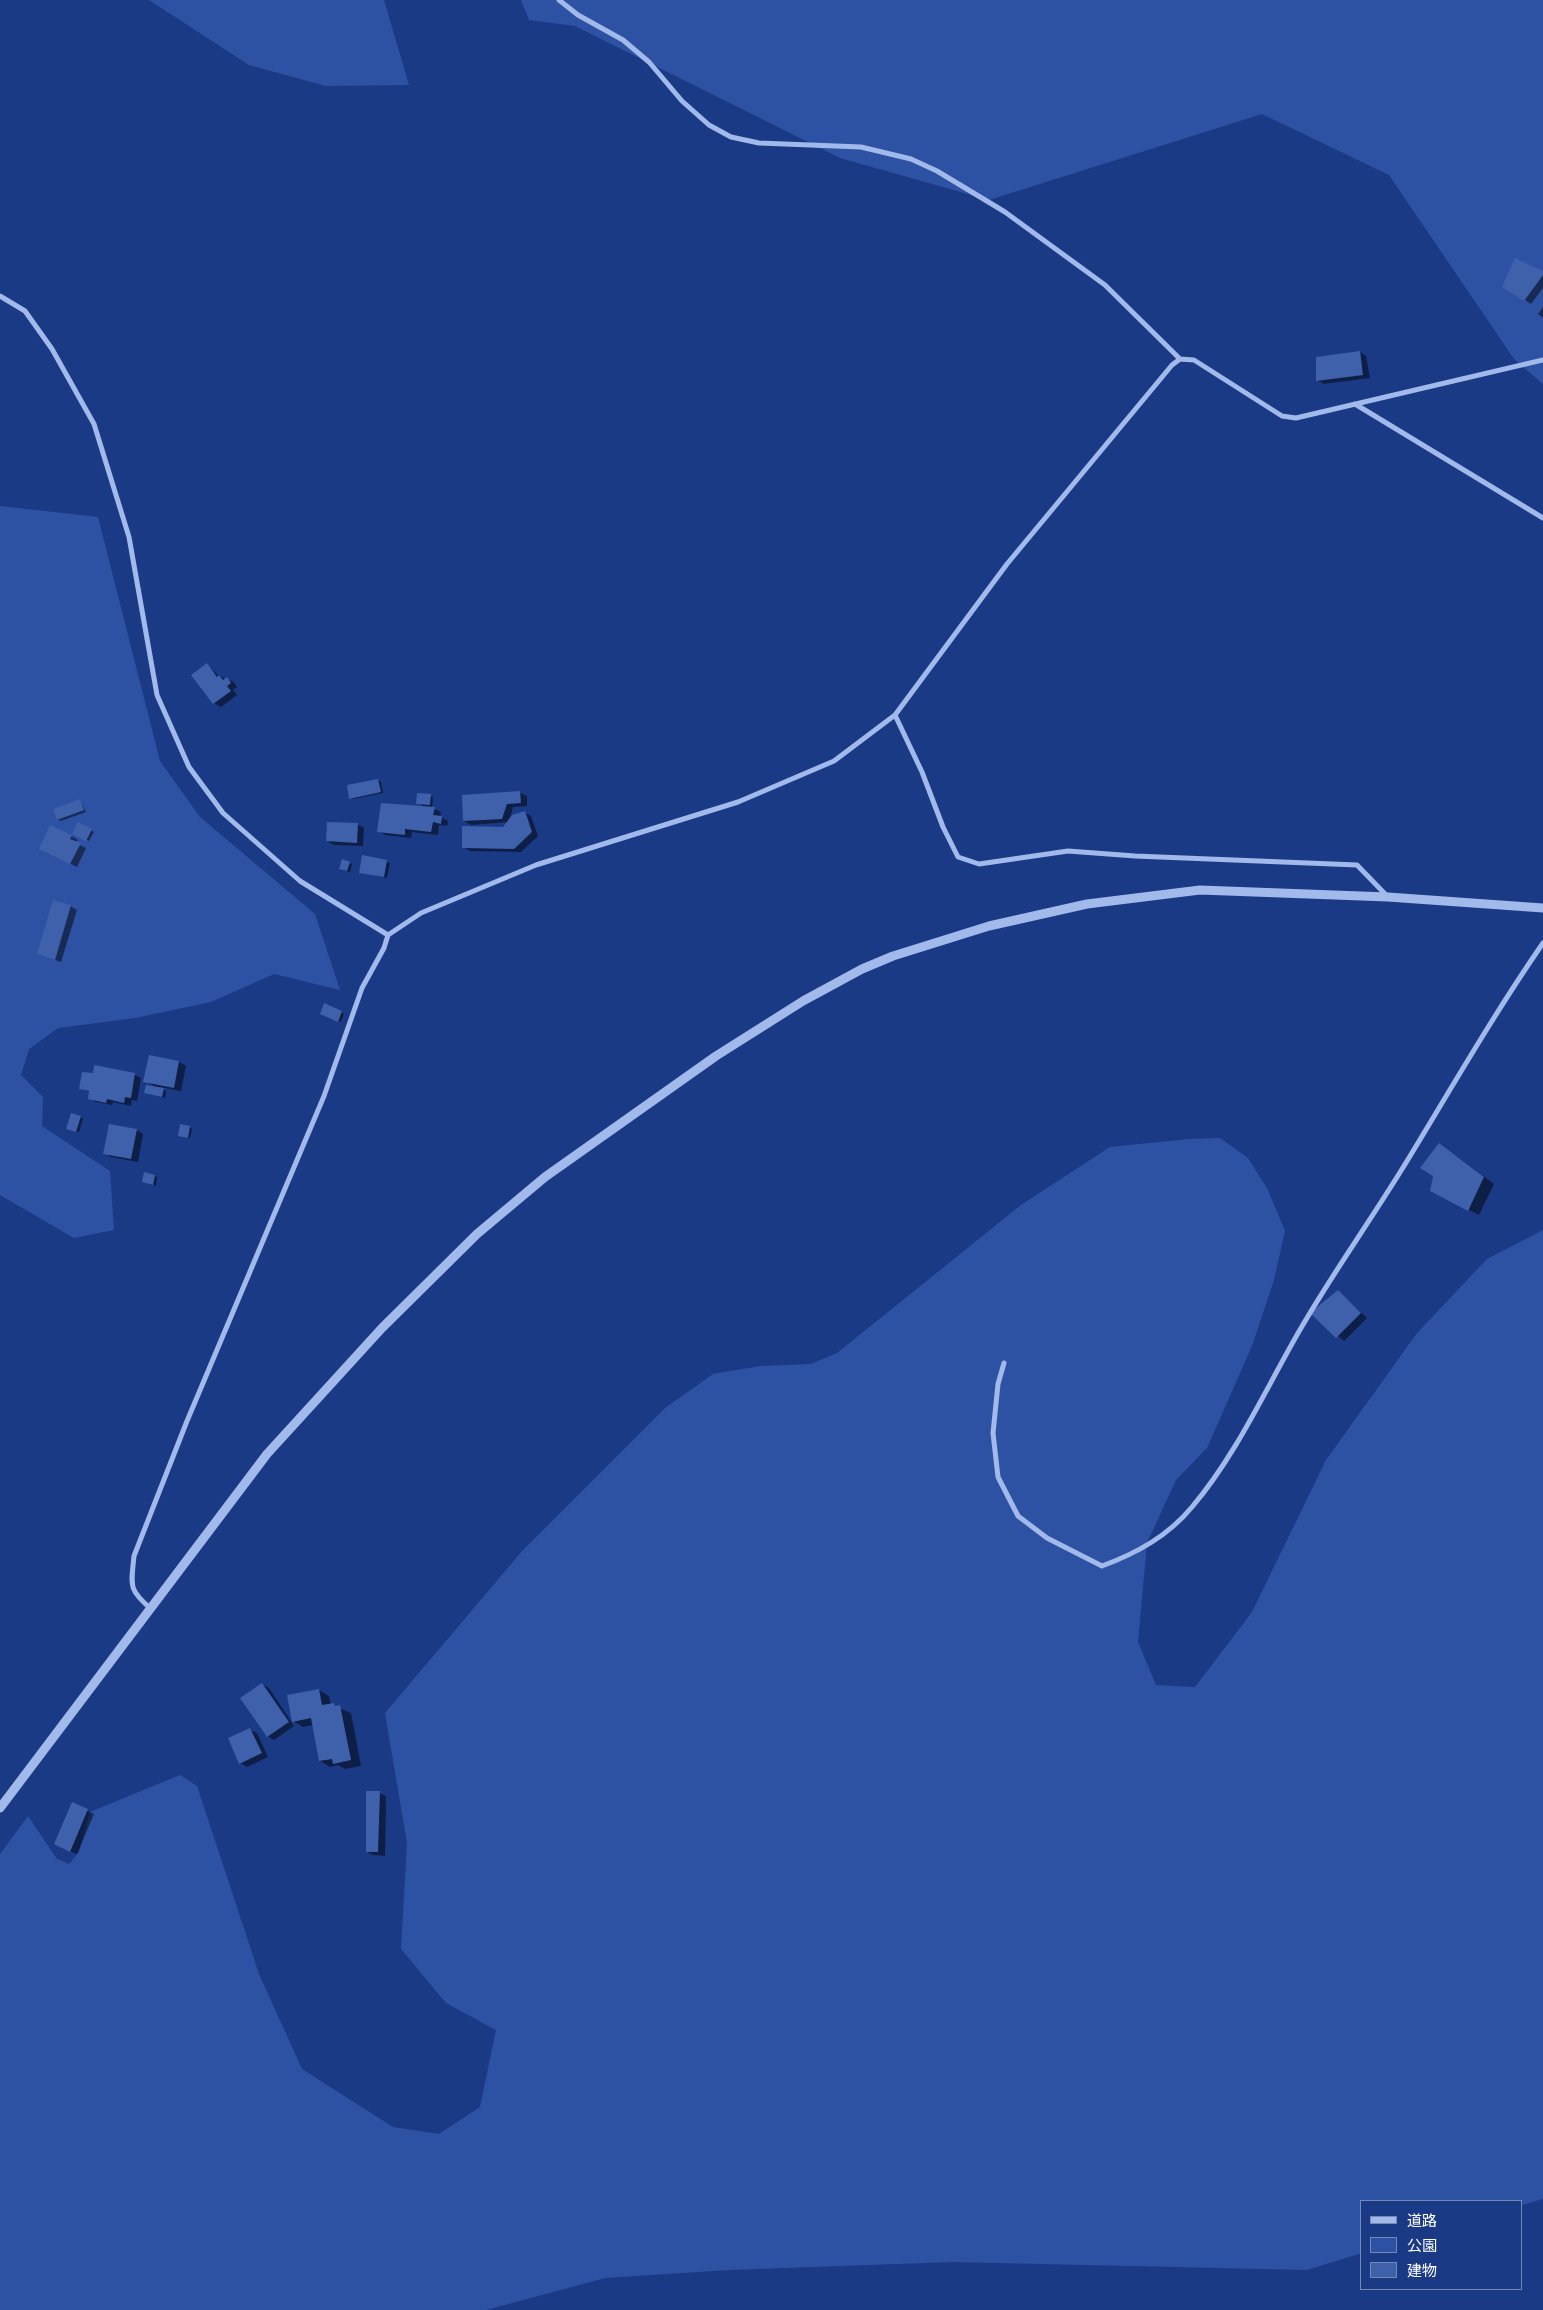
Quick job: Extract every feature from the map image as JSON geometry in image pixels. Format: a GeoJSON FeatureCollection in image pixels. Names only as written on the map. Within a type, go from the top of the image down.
{"type":"FeatureCollection","features":[{"type":"Feature","properties":{"kind":"street"},"geometry":{"type":"LineString","coordinates":[[559,0],[578,15],[623,40],[649,62],[682,101],[709,125],[731,137],[760,144],[862,146],[911,159],[937,171],[1005,212],[1105,285],[1180,359],[1194,360],[1282,416],[1296,418],[1543,360]]}},
{"type":"Feature","properties":{"kind":"street"},"geometry":{"type":"LineString","coordinates":[[0,296],[25,311],[52,349],[94,424],[129,537],[157,695],[189,767],[223,813],[300,881],[388,935]]}},
{"type":"Feature","properties":{"kind":"street"},"geometry":{"type":"LineString","coordinates":[[151,1609],[135,1595],[132,1579],[134,1556],[187,1421],[324,1096],[362,988],[384,948],[388,935],[421,912],[536,866],[738,802],[834,761],[896,715],[1007,564],[1172,365],[1180,359]]}},
{"type":"Feature","properties":{"kind":"street"},"geometry":{"type":"LineString","coordinates":[[1355,403],[1543,518]]}},
{"type":"Feature","properties":{"kind":"street"},"geometry":{"type":"LineString","coordinates":[[896,715],[922,772],[943,827],[958,857],[979,864],[1068,851],[1136,856],[1357,865],[1388,897]]}},
{"type":"Feature","properties":{"kind":"street"},"geometry":{"type":"LineString","coordinates":[[0,1808],[23,1774],[151,1609],[267,1454],[382,1328],[477,1234],[544,1176],[716,1056],[803,1001],[862,969],[893,956],[989,926],[1087,904],[1200,890],[1388,897],[1543,908]]}},
{"type":"Feature","properties":{"kind":"street"},"geometry":{"type":"LineString","coordinates":[[1004,1363],[998,1384],[993,1432],[998,1477],[1018,1516],[1047,1538],[1102,1566],[1130,1555],[1157,1540],[1192,1508],[1228,1459],[1302,1327],[1407,1160],[1506,997],[1543,943]]}},
{"type":"Feature","properties":{"kind":"green space"},"geometry":{"type":"Polygon","coordinates":[[[149,0],[384,0],[409,85],[326,86],[249,65],[149,0]]]}},
{"type":"Feature","properties":{"kind":"green space"},"geometry":{"type":"Polygon","coordinates":[[[521,0],[1543,0],[1543,384],[1514,359],[1389,175],[1262,114],[989,200],[840,158],[575,26],[529,20],[521,0]]]}},
{"type":"Feature","properties":{"kind":"green space"},"geometry":{"type":"Polygon","coordinates":[[[0,506],[98,517],[160,761],[200,817],[315,914],[340,990],[274,974],[211,1002],[135,1018],[58,1028],[29,1049],[21,1075],[43,1097],[42,1126],[110,1171],[114,1230],[74,1238],[0,1195],[0,506]]]}},
{"type":"Feature","properties":{"kind":"green space"},"geometry":{"type":"Polygon","coordinates":[[[1220,1138],[1248,1158],[1267,1188],[1285,1231],[1274,1280],[1252,1346],[1207,1448],[1176,1480],[1147,1543],[1138,1642],[1156,1685],[1195,1687],[1252,1612],[1326,1460],[1417,1333],[1487,1259],[1543,1230],[1543,2199],[1523,2205],[1523,2200],[1360,2200],[1360,2254],[1307,2270],[953,2262],[728,2270],[605,2278],[486,2310],[0,2310],[0,1854],[28,1816],[57,1859],[69,1864],[79,1852],[90,1812],[180,1775],[197,1786],[259,1974],[302,2069],[393,2127],[439,2134],[480,2107],[496,2030],[446,2003],[401,1949],[407,1843],[385,1713],[523,1550],[665,1408],[713,1374],[761,1366],[811,1364],[837,1353],[1021,1205],[1110,1147],[1189,1139],[1220,1138]]]}},
{"type":"Feature","properties":{"kind":"building"},"geometry":{"type":"Polygon","coordinates":[[[1515,258],[1543,271],[1543,275],[1524,301],[1502,287],[1515,258]]]}},
{"type":"Feature","properties":{"kind":"building"},"geometry":{"type":"Polygon","coordinates":[[[1360,351],[1363,375],[1316,381],[1316,357],[1360,351]]]}},
{"type":"Feature","properties":{"kind":"building"},"geometry":{"type":"Polygon","coordinates":[[[207,663],[217,677],[219,675],[223,680],[227,677],[231,683],[227,686],[231,691],[213,704],[191,675],[207,663]]]}},
{"type":"Feature","properties":{"kind":"building"},"geometry":{"type":"Polygon","coordinates":[[[378,779],[381,792],[349,799],[347,785],[378,779]]]}},
{"type":"Feature","properties":{"kind":"building"},"geometry":{"type":"Polygon","coordinates":[[[520,791],[521,803],[507,804],[502,819],[463,821],[462,795],[520,791]]]}},
{"type":"Feature","properties":{"kind":"building"},"geometry":{"type":"Polygon","coordinates":[[[417,793],[431,794],[430,805],[416,804],[417,793]]]}},
{"type":"Feature","properties":{"kind":"building"},"geometry":{"type":"Polygon","coordinates":[[[80,799],[84,810],[57,820],[53,809],[80,799]]]}},
{"type":"Feature","properties":{"kind":"building"},"geometry":{"type":"Polygon","coordinates":[[[381,803],[435,807],[433,815],[442,816],[441,824],[433,822],[431,832],[405,829],[405,835],[377,832],[381,803]]]}},
{"type":"Feature","properties":{"kind":"building"},"geometry":{"type":"Polygon","coordinates":[[[525,811],[532,832],[514,849],[462,848],[462,826],[503,827],[512,815],[525,811]]]}},
{"type":"Feature","properties":{"kind":"building"},"geometry":{"type":"Polygon","coordinates":[[[78,822],[92,829],[86,841],[72,834],[78,822]]]}},
{"type":"Feature","properties":{"kind":"building"},"geometry":{"type":"Polygon","coordinates":[[[327,822],[358,823],[357,843],[326,841],[327,822]]]}},
{"type":"Feature","properties":{"kind":"building"},"geometry":{"type":"Polygon","coordinates":[[[50,825],[72,835],[70,839],[81,843],[70,864],[39,849],[50,825]]]}},
{"type":"Feature","properties":{"kind":"building"},"geometry":{"type":"Polygon","coordinates":[[[362,855],[387,860],[384,877],[359,873],[362,855]]]}},
{"type":"Feature","properties":{"kind":"building"},"geometry":{"type":"Polygon","coordinates":[[[342,859],[350,862],[347,871],[339,869],[342,859]]]}},
{"type":"Feature","properties":{"kind":"building"},"geometry":{"type":"Polygon","coordinates":[[[53,900],[71,905],[55,960],[37,954],[53,900]]]}},
{"type":"Feature","properties":{"kind":"building"},"geometry":{"type":"Polygon","coordinates":[[[324,1003],[342,1011],[338,1022],[320,1014],[324,1003]]]}},
{"type":"Feature","properties":{"kind":"building"},"geometry":{"type":"Polygon","coordinates":[[[149,1055],[179,1061],[174,1088],[143,1082],[149,1055]]]}},
{"type":"Feature","properties":{"kind":"building"},"geometry":{"type":"Polygon","coordinates":[[[94,1065],[135,1073],[131,1098],[125,1097],[124,1103],[107,1099],[106,1103],[88,1099],[89,1091],[79,1089],[82,1072],[93,1073],[94,1065]]]}},
{"type":"Feature","properties":{"kind":"building"},"geometry":{"type":"Polygon","coordinates":[[[146,1085],[164,1088],[162,1097],[144,1093],[146,1085]]]}},
{"type":"Feature","properties":{"kind":"building"},"geometry":{"type":"Polygon","coordinates":[[[71,1113],[81,1116],[76,1132],[66,1129],[71,1113]]]}},
{"type":"Feature","properties":{"kind":"building"},"geometry":{"type":"Polygon","coordinates":[[[109,1124],[137,1129],[131,1159],[103,1154],[109,1124]]]}},
{"type":"Feature","properties":{"kind":"building"},"geometry":{"type":"Polygon","coordinates":[[[180,1124],[190,1126],[188,1138],[178,1136],[180,1124]]]}},
{"type":"Feature","properties":{"kind":"building"},"geometry":{"type":"Polygon","coordinates":[[[1439,1143],[1484,1177],[1468,1211],[1430,1191],[1433,1176],[1420,1168],[1439,1143]]]}},
{"type":"Feature","properties":{"kind":"building"},"geometry":{"type":"Polygon","coordinates":[[[144,1172],[155,1175],[153,1185],[142,1182],[144,1172]]]}},
{"type":"Feature","properties":{"kind":"building"},"geometry":{"type":"Polygon","coordinates":[[[1338,1290],[1361,1313],[1336,1338],[1310,1313],[1338,1290]]]}},
{"type":"Feature","properties":{"kind":"building"},"geometry":{"type":"Polygon","coordinates":[[[262,1683],[289,1722],[267,1737],[240,1698],[262,1683]]]}},
{"type":"Feature","properties":{"kind":"building"},"geometry":{"type":"Polygon","coordinates":[[[319,1689],[322,1705],[334,1703],[335,1706],[340,1705],[351,1760],[333,1764],[332,1759],[319,1761],[311,1718],[292,1722],[287,1695],[319,1689]]]}},
{"type":"Feature","properties":{"kind":"building"},"geometry":{"type":"Polygon","coordinates":[[[250,1728],[262,1753],[239,1764],[228,1738],[250,1728]]]}},
{"type":"Feature","properties":{"kind":"building"},"geometry":{"type":"Polygon","coordinates":[[[366,1791],[380,1791],[378,1852],[366,1852],[366,1791]]]}},
{"type":"Feature","properties":{"kind":"building"},"geometry":{"type":"Polygon","coordinates":[[[72,1802],[88,1809],[70,1852],[54,1844],[72,1802]]]}}]}
